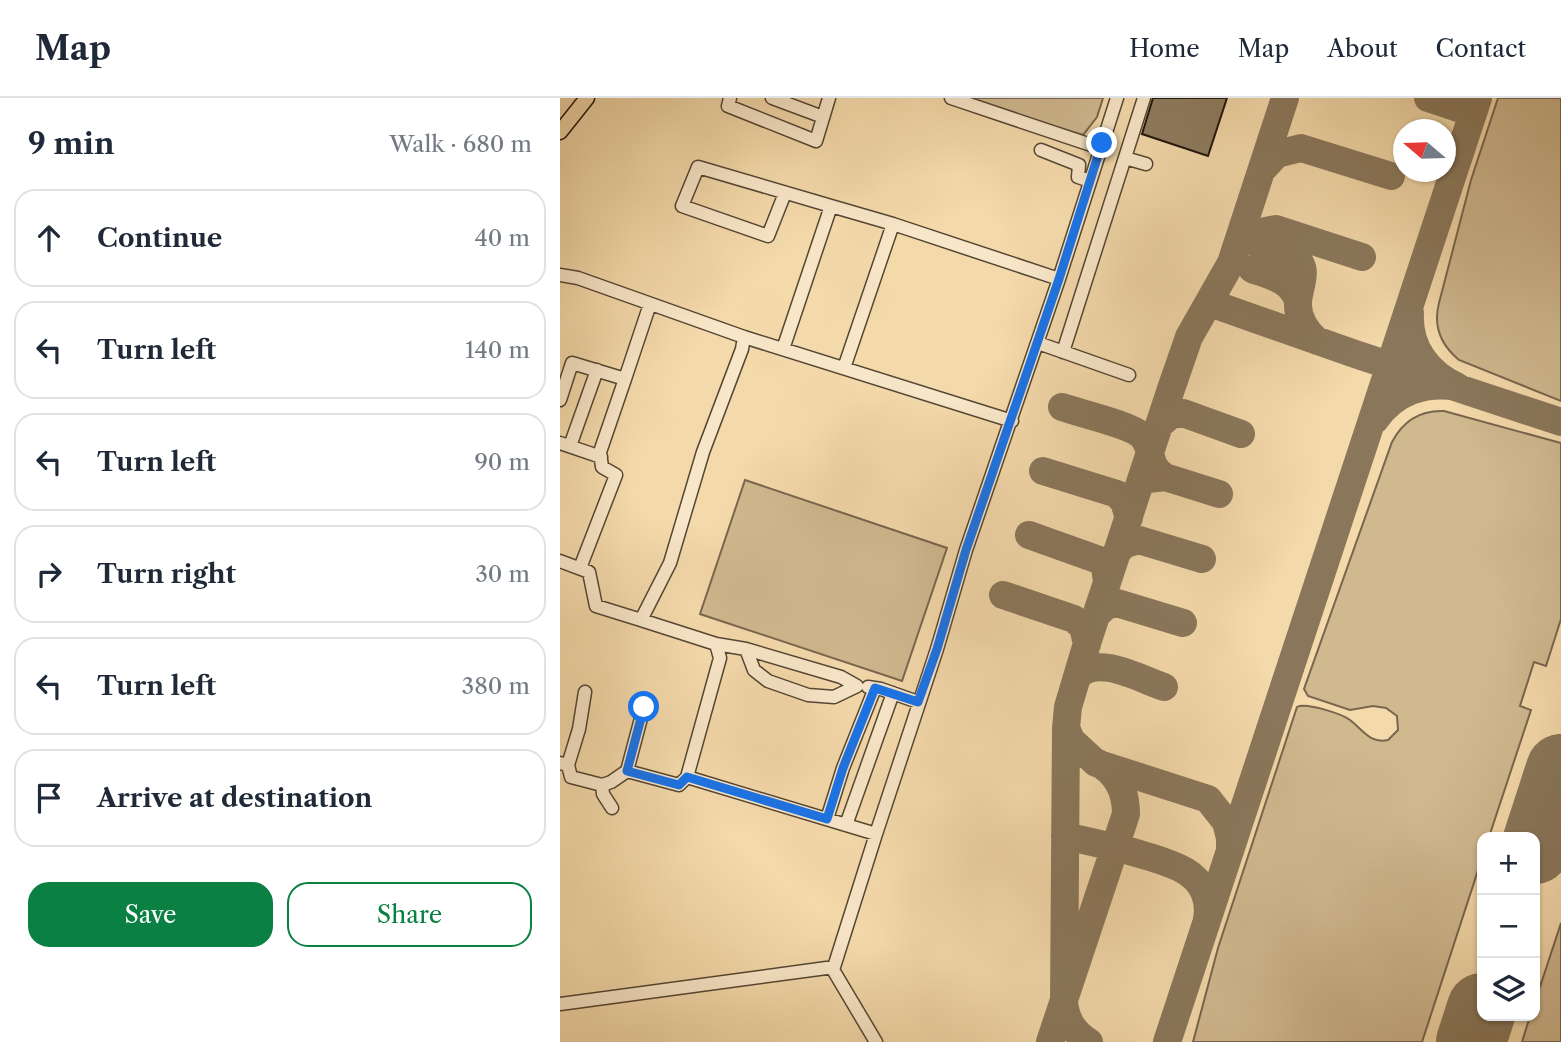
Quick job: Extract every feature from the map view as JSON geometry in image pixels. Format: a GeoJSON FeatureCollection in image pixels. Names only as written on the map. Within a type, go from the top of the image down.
{"type":"FeatureCollection","features":[{"type":"Feature","properties":{"kind":"main road"},"geometry":{"type":"LineString","coordinates":[[560,132],[584,99]]}},
{"type":"Feature","properties":{"kind":"lane"},"geometry":{"type":"LineString","coordinates":[[730,98],[728,106],[816,141],[830,98]]}},
{"type":"Feature","properties":{"kind":"lane"},"geometry":{"type":"LineString","coordinates":[[772,98],[823,117]]}},
{"type":"Feature","properties":{"kind":"lane"},"geometry":{"type":"LineString","coordinates":[[951,98],[1100,148]]}},
{"type":"Feature","properties":{"kind":"lane"},"geometry":{"type":"LineString","coordinates":[[560,1004],[834,967],[937,649],[966,550],[1012,421],[1117,98]]}},
{"type":"Feature","properties":{"kind":"lane"},"geometry":{"type":"LineString","coordinates":[[1063,352],[1144,98]]}},
{"type":"Feature","properties":{"kind":"lane"},"geometry":{"type":"LineString","coordinates":[[1041,150],[1079,165],[1078,177],[1090,181]]}},
{"type":"Feature","properties":{"kind":"lane"},"geometry":{"type":"LineString","coordinates":[[1125,158],[1146,164]]}},
{"type":"Feature","properties":{"kind":"lane"},"geometry":{"type":"LineString","coordinates":[[785,192],[768,236],[682,206],[698,167],[785,192],[893,224],[1059,279]]}},
{"type":"Feature","properties":{"kind":"lane"},"geometry":{"type":"LineString","coordinates":[[783,349],[831,206]]}},
{"type":"Feature","properties":{"kind":"lane"},"geometry":{"type":"LineString","coordinates":[[844,368],[893,224]]}},
{"type":"Feature","properties":{"kind":"lane"},"geometry":{"type":"LineString","coordinates":[[560,275],[578,278],[744,337],[1012,421]]}},
{"type":"Feature","properties":{"kind":"lane"},"geometry":{"type":"LineString","coordinates":[[580,568],[616,475],[602,467],[600,452],[650,304]]}},
{"type":"Feature","properties":{"kind":"lane"},"geometry":{"type":"LineString","coordinates":[[640,620],[670,563],[703,452],[742,349],[744,337]]}},
{"type":"Feature","properties":{"kind":"lane"},"geometry":{"type":"LineString","coordinates":[[1038,343],[1129,374]]}},
{"type":"Feature","properties":{"kind":"lane"},"geometry":{"type":"LineString","coordinates":[[560,400],[572,363],[625,379]]}},
{"type":"Feature","properties":{"kind":"lane"},"geometry":{"type":"LineString","coordinates":[[597,370],[565,444],[601,457]]}},
{"type":"Feature","properties":{"kind":"lane"},"geometry":{"type":"LineString","coordinates":[[560,561],[589,572],[596,606],[716,644],[746,649],[841,677],[857,686],[875,688],[918,702]]}},
{"type":"Feature","properties":{"kind":"lane"},"geometry":{"type":"LineString","coordinates":[[627,771],[679,785],[687,777],[720,659],[716,644]]}},
{"type":"Feature","properties":{"kind":"lane"},"geometry":{"type":"LineString","coordinates":[[746,649],[754,670],[768,681],[808,695],[834,697],[857,686]]}},
{"type":"Feature","properties":{"kind":"lane"},"geometry":{"type":"LineString","coordinates":[[827,819],[875,688]]}},
{"type":"Feature","properties":{"kind":"lane"},"geometry":{"type":"LineString","coordinates":[[585,692],[579,729],[564,764],[571,777],[602,785],[627,771],[644,707]]}},
{"type":"Feature","properties":{"kind":"lane"},"geometry":{"type":"LineString","coordinates":[[846,825],[893,693]]}},
{"type":"Feature","properties":{"kind":"lane"},"geometry":{"type":"LineString","coordinates":[[849,755],[869,763]]}},
{"type":"Feature","properties":{"kind":"lane"},"geometry":{"type":"LineString","coordinates":[[687,777],[876,834]]}},
{"type":"Feature","properties":{"kind":"lane"},"geometry":{"type":"LineString","coordinates":[[602,785],[603,794],[612,808]]}},
{"type":"Feature","properties":{"kind":"lane"},"geometry":{"type":"LineString","coordinates":[[832,968],[876,1042]]}},
{"type":"Feature","properties":{"kind":"shaded area"},"geometry":{"type":"Polygon","coordinates":[[[963,98],[1103,98],[1097,117],[1083,135],[963,98]]]}},
{"type":"Feature","properties":{"kind":"shaded area"},"geometry":{"type":"Polygon","coordinates":[[[1498,98],[1561,98],[1561,401],[1459,360],[1447,348],[1438,327],[1437,311],[1471,180],[1498,98]]]}},
{"type":"Feature","properties":{"kind":"shaded area"},"geometry":{"type":"Polygon","coordinates":[[[1444,411],[1561,443],[1561,619],[1546,666],[1534,662],[1520,706],[1531,710],[1491,832],[1477,832],[1477,873],[1422,1042],[1193,1042],[1218,948],[1297,707],[1316,707],[1340,715],[1376,740],[1388,740],[1398,730],[1397,716],[1386,708],[1373,706],[1350,710],[1308,696],[1304,689],[1392,442],[1401,428],[1413,418],[1444,411]]]}},
{"type":"Feature","properties":{"kind":"shaded area"},"geometry":{"type":"Polygon","coordinates":[[[745,480],[947,548],[902,681],[700,614],[745,480]]]}},
{"type":"Feature","properties":{"kind":"shaded area"},"geometry":{"type":"Polygon","coordinates":[[[1561,923],[1561,1042],[1522,1042],[1528,1021],[1540,1021],[1540,987],[1561,923]]]}},
{"type":"Feature","properties":{"kind":"building"},"geometry":{"type":"Polygon","coordinates":[[[1153,98],[1227,98],[1208,156],[1142,134],[1153,98]]]}},
{"type":"Feature","properties":{"kind":"taxiway"},"geometry":{"type":"LineString","coordinates":[[1230,851],[1226,822],[1208,799],[1096,763],[1071,740],[1066,728],[1068,707],[1088,640],[1189,337],[1231,263],[1285,98]]}},
{"type":"Feature","properties":{"kind":"taxiway"},"geometry":{"type":"LineString","coordinates":[[1428,98],[1464,110],[1470,120]]}},
{"type":"Feature","properties":{"kind":"taxiway"},"geometry":{"type":"LineString","coordinates":[[1167,1042],[1478,98]]}},
{"type":"Feature","properties":{"kind":"taxiway"},"geometry":{"type":"LineString","coordinates":[[1261,171],[1277,154],[1301,148],[1391,176]]}},
{"type":"Feature","properties":{"kind":"taxiway"},"geometry":{"type":"LineString","coordinates":[[1241,243],[1255,233],[1276,229],[1362,257]]}},
{"type":"Feature","properties":{"kind":"taxiway"},"geometry":{"type":"LineString","coordinates":[[1240,237],[1281,250],[1293,256],[1302,266],[1299,313],[1306,328],[1317,341]]}},
{"type":"Feature","properties":{"kind":"taxiway"},"geometry":{"type":"LineString","coordinates":[[1252,269],[1285,283],[1298,300]]}},
{"type":"Feature","properties":{"kind":"taxiway"},"geometry":{"type":"LineString","coordinates":[[1210,303],[1561,422]]}},
{"type":"Feature","properties":{"kind":"taxiway"},"geometry":{"type":"LineString","coordinates":[[1375,420],[1391,402],[1411,391],[1422,387],[1458,387],[1438,375],[1422,358],[1412,337],[1410,313]]}},
{"type":"Feature","properties":{"kind":"taxiway"},"geometry":{"type":"LineString","coordinates":[[1062,407],[1116,423],[1141,435],[1148,445],[1152,462],[1165,477]]}},
{"type":"Feature","properties":{"kind":"taxiway"},"geometry":{"type":"LineString","coordinates":[[1159,425],[1171,415],[1183,413],[1241,434]]}},
{"type":"Feature","properties":{"kind":"taxiway"},"geometry":{"type":"LineString","coordinates":[[1043,471],[1117,494],[1124,502],[1129,518]]}},
{"type":"Feature","properties":{"kind":"taxiway"},"geometry":{"type":"LineString","coordinates":[[1148,479],[1165,477],[1219,494]]}},
{"type":"Feature","properties":{"kind":"taxiway"},"geometry":{"type":"LineString","coordinates":[[1029,535],[1099,560],[1105,567],[1107,582]]}},
{"type":"Feature","properties":{"kind":"taxiway"},"geometry":{"type":"LineString","coordinates":[[1117,552],[1125,544],[1139,540],[1202,559]]}},
{"type":"Feature","properties":{"kind":"taxiway"},"geometry":{"type":"LineString","coordinates":[[1003,595],[1074,619],[1083,627],[1087,644]]}},
{"type":"Feature","properties":{"kind":"taxiway"},"geometry":{"type":"LineString","coordinates":[[1097,614],[1107,605],[1117,603],[1183,623]]}},
{"type":"Feature","properties":{"kind":"taxiway"},"geometry":{"type":"LineString","coordinates":[[1078,676],[1096,667],[1107,668],[1164,687]]}},
{"type":"Feature","properties":{"kind":"taxiway"},"geometry":{"type":"LineString","coordinates":[[1066,728],[1064,1002],[1071,1025],[1089,1042]]}},
{"type":"Feature","properties":{"kind":"taxiway"},"geometry":{"type":"LineString","coordinates":[[1050,1042],[1126,814],[1120,784],[1098,763]]}},
{"type":"Feature","properties":{"kind":"taxiway"},"geometry":{"type":"LineString","coordinates":[[1065,836],[1131,852],[1181,869],[1196,879],[1203,890],[1208,907],[1207,919]]}},
{"type":"Feature","properties":{"kind":"runway"},"geometry":{"type":"LineString","coordinates":[[1540,834],[1561,769]]}},
{"type":"Feature","properties":{"kind":"runway"},"geometry":{"type":"LineString","coordinates":[[1471,1042],[1478,1021]]}},
{"type":"Feature","properties":{"kind":"route"},"geometry":{"type":"LineString","coordinates":[[644,707],[627,771],[679,785],[687,777],[827,819],[843,768],[875,688],[918,702],[1102,143]]}}]}
